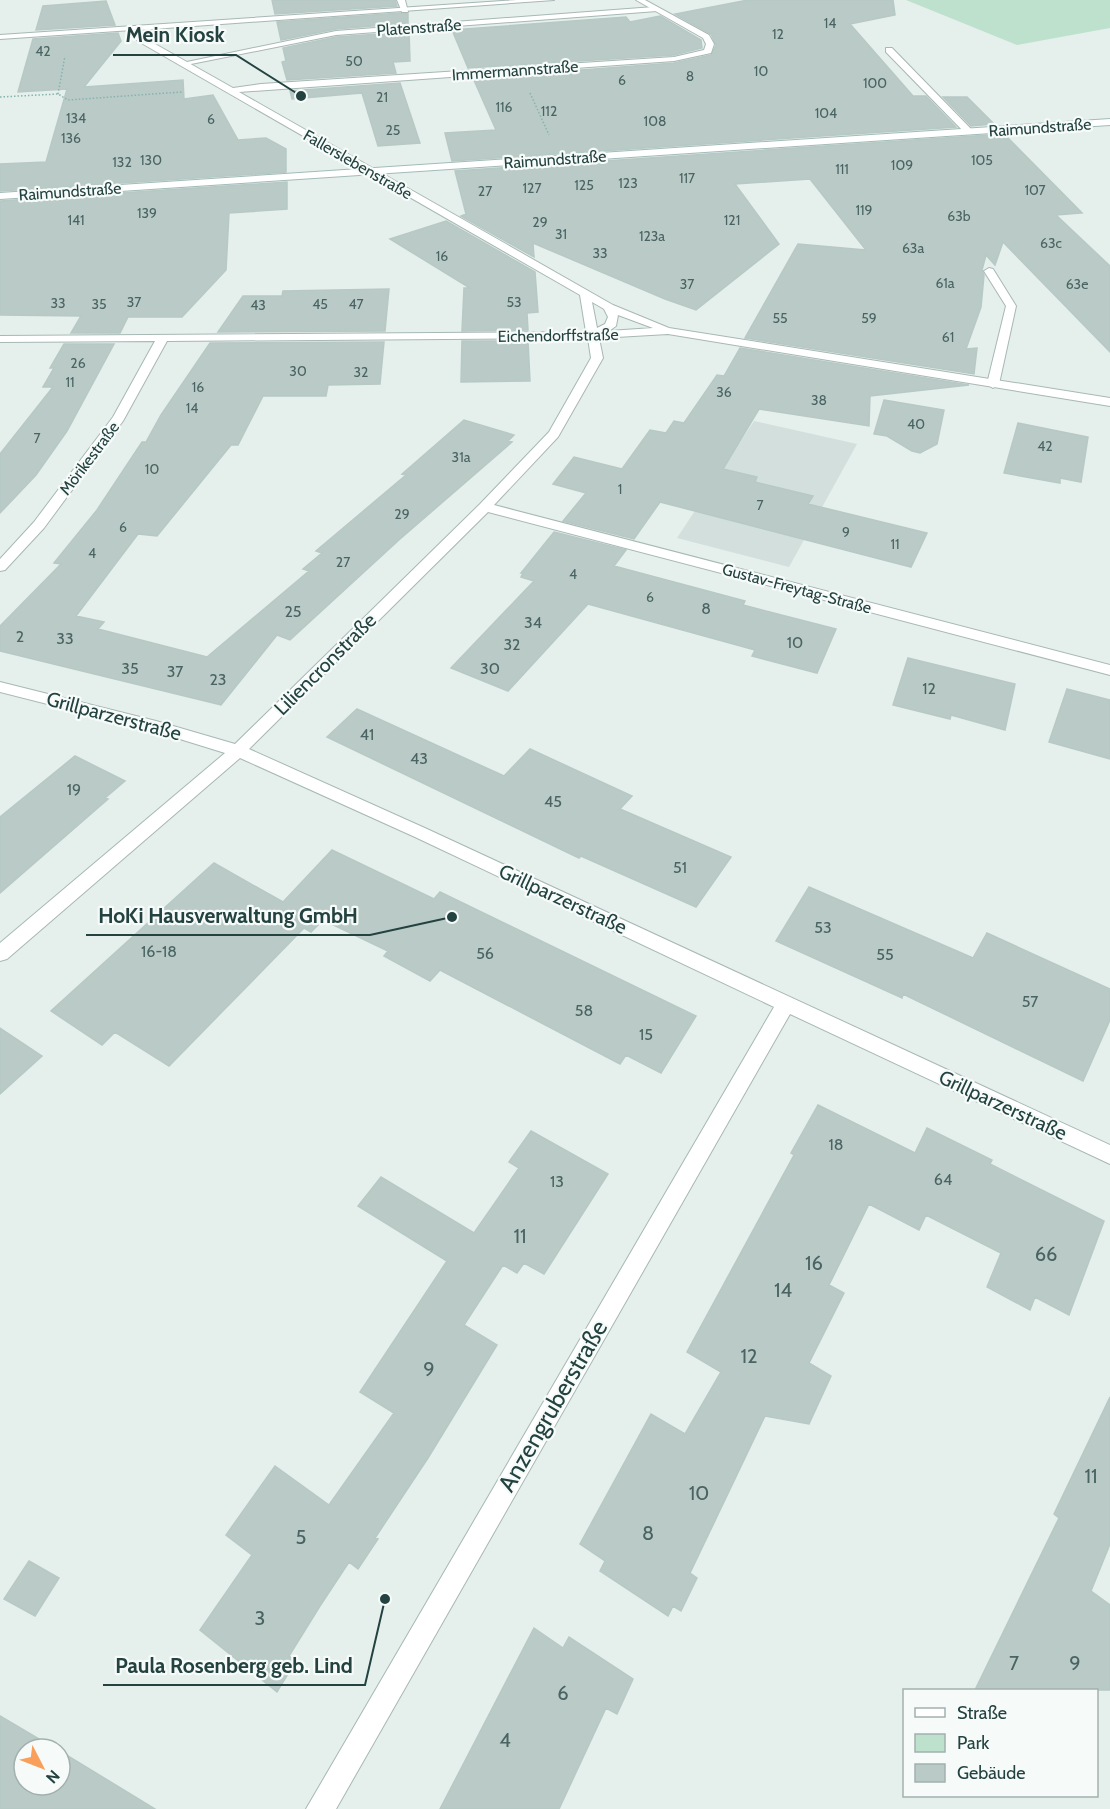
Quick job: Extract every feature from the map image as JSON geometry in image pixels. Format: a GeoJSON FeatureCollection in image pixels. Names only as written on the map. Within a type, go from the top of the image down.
{"type":"FeatureCollection","features":[{"type":"Feature","properties":{"kind":"street"},"geometry":{"type":"LineString","coordinates":[[401,0],[405,10]]}},
{"type":"Feature","properties":{"kind":"street","name":"Platenstraße"},"geometry":{"type":"LineString","coordinates":[[0,37],[550,0]]}},
{"type":"Feature","properties":{"kind":"street","name":"Immermannstraße"},"geometry":{"type":"LineString","coordinates":[[229,90],[674,59],[695,57],[708,51],[710,44],[706,37],[640,0]]}},
{"type":"Feature","properties":{"kind":"street","name":"Platenstraße"},"geometry":{"type":"LineString","coordinates":[[186,63],[336,33],[654,9]]}},
{"type":"Feature","properties":{"kind":"street","name":"Platenstraße"},"geometry":{"type":"LineString","coordinates":[[0,28],[73,24],[135,29]]}},
{"type":"Feature","properties":{"kind":"street","name":"Fallerslebenstraße"},"geometry":{"type":"LineString","coordinates":[[135,29],[138,37],[609,308],[668,331]]}},
{"type":"Feature","properties":{"kind":"street"},"geometry":{"type":"LineString","coordinates":[[889,50],[969,132]]}},
{"type":"Feature","properties":{"kind":"street","name":"Raimundstraße"},"geometry":{"type":"LineString","coordinates":[[0,196],[1110,122]]}},
{"type":"Feature","properties":{"kind":"street"},"geometry":{"type":"LineString","coordinates":[[989,271],[1011,306],[993,384]]}},
{"type":"Feature","properties":{"kind":"street"},"geometry":{"type":"LineString","coordinates":[[585,294],[590,312],[592,335],[610,326],[614,317],[609,308]]}},
{"type":"Feature","properties":{"kind":"street","name":"Eichendorffstraße"},"geometry":{"type":"LineString","coordinates":[[0,339],[592,335],[668,331],[1110,402]]}},
{"type":"Feature","properties":{"kind":"street","name":"Liliencronstraße"},"geometry":{"type":"LineString","coordinates":[[0,954],[238,751],[484,507],[554,434],[597,358],[592,335]]}},
{"type":"Feature","properties":{"kind":"street","name":"Mörikestraße"},"geometry":{"type":"LineString","coordinates":[[0,567],[39,525],[119,418],[163,338]]}},
{"type":"Feature","properties":{"kind":"street","name":"Gustav-Freytag-Straße"},"geometry":{"type":"LineString","coordinates":[[484,507],[1110,670]]}},
{"type":"Feature","properties":{"kind":"street","name":"Grillparzerstraße"},"geometry":{"type":"LineString","coordinates":[[0,687],[156,726],[238,751],[1110,1155]]}},
{"type":"Feature","properties":{"kind":"street","name":"Anzengruberstraße"},"geometry":{"type":"LineString","coordinates":[[320,1809],[786,1003]]}},
{"type":"Feature","properties":{"kind":"path"},"geometry":{"type":"LineString","coordinates":[[58,94],[67,50]]}},
{"type":"Feature","properties":{"kind":"path"},"geometry":{"type":"LineString","coordinates":[[519,70],[551,139]]}},
{"type":"Feature","properties":{"kind":"path"},"geometry":{"type":"LineString","coordinates":[[58,94],[60,98],[68,100],[229,90]]}},
{"type":"Feature","properties":{"kind":"path"},"geometry":{"type":"LineString","coordinates":[[0,97],[58,94]]}},
{"type":"Feature","properties":{"kind":"shaded area"},"geometry":{"type":"Polygon","coordinates":[[[754,421],[857,444],[789,567],[677,538],[754,421]]]}},
{"type":"Feature","properties":{"kind":"green space"},"geometry":{"type":"Polygon","coordinates":[[[906,0],[1110,0],[1110,28],[1017,45],[906,0]]]}},
{"type":"Feature","properties":{"kind":"building"},"geometry":{"type":"Polygon","coordinates":[[[272,0],[395,0],[397,6],[275,14],[272,0]]]}},
{"type":"Feature","properties":{"kind":"building"},"geometry":{"type":"Polygon","coordinates":[[[748,0],[893,0],[895,15],[850,24],[913,96],[926,96],[956,127],[452,161],[445,133],[496,130],[473,78],[674,63],[711,55],[716,45],[711,34],[675,14],[748,0]]]}},
{"type":"Feature","properties":{"kind":"building"},"geometry":{"type":"Polygon","coordinates":[[[106,1],[115,25],[36,30],[43,6],[106,1]]]}},
{"type":"Feature","properties":{"kind":"building"},"geometry":{"type":"Polygon","coordinates":[[[408,14],[408,23],[336,29],[281,40],[277,22],[408,14]]]}},
{"type":"Feature","properties":{"kind":"building"},"geometry":{"type":"Polygon","coordinates":[[[660,16],[701,40],[702,48],[674,55],[468,68],[452,30],[626,17],[630,22],[660,16]]]}},
{"type":"Feature","properties":{"kind":"building"},"geometry":{"type":"Polygon","coordinates":[[[409,32],[410,61],[393,62],[396,73],[287,80],[282,62],[286,61],[283,48],[336,37],[409,32]]]}},
{"type":"Feature","properties":{"kind":"building"},"geometry":{"type":"Polygon","coordinates":[[[118,33],[121,41],[84,87],[183,80],[184,99],[213,95],[238,140],[266,138],[286,149],[286,172],[0,191],[0,164],[46,162],[67,89],[18,92],[33,39],[118,33]]]}},
{"type":"Feature","properties":{"kind":"building"},"geometry":{"type":"Polygon","coordinates":[[[400,83],[420,143],[378,146],[362,93],[292,99],[290,91],[400,83]]]}},
{"type":"Feature","properties":{"kind":"building"},"geometry":{"type":"Polygon","coordinates":[[[943,97],[967,97],[994,124],[971,126],[943,97]]]}},
{"type":"Feature","properties":{"kind":"building"},"geometry":{"type":"Polygon","coordinates":[[[1004,134],[1082,213],[1056,215],[1110,266],[1110,352],[1003,242],[995,265],[986,255],[982,270],[984,275],[981,307],[966,349],[977,348],[974,374],[745,338],[798,244],[866,250],[810,179],[735,184],[779,244],[696,310],[533,243],[534,257],[461,216],[466,214],[455,171],[1004,134]]]}},
{"type":"Feature","properties":{"kind":"building"},"geometry":{"type":"Polygon","coordinates":[[[287,182],[287,209],[229,213],[226,270],[182,317],[128,317],[120,333],[71,333],[81,316],[0,315],[0,201],[287,182]]]}},
{"type":"Feature","properties":{"kind":"building"},"geometry":{"type":"Polygon","coordinates":[[[446,221],[535,272],[538,312],[527,313],[528,330],[462,331],[464,288],[470,288],[390,239],[446,221]]]}},
{"type":"Feature","properties":{"kind":"building"},"geometry":{"type":"Polygon","coordinates":[[[389,289],[385,331],[218,332],[243,296],[282,296],[283,291],[389,289]]]}},
{"type":"Feature","properties":{"kind":"building"},"geometry":{"type":"Polygon","coordinates":[[[462,341],[528,341],[530,381],[461,382],[462,341]]]}},
{"type":"Feature","properties":{"kind":"building"},"geometry":{"type":"Polygon","coordinates":[[[384,342],[380,384],[328,385],[326,396],[263,396],[238,445],[231,445],[157,536],[138,534],[76,616],[104,622],[98,629],[207,657],[309,571],[303,569],[322,553],[316,551],[406,475],[402,474],[464,420],[514,435],[508,441],[512,442],[400,539],[290,640],[277,635],[221,705],[0,651],[0,626],[61,564],[54,563],[97,510],[142,442],[146,442],[161,415],[210,343],[384,342]]]}},
{"type":"Feature","properties":{"kind":"building"},"geometry":{"type":"Polygon","coordinates":[[[64,344],[114,344],[67,431],[36,475],[0,513],[0,454],[53,387],[43,387],[54,368],[50,368],[64,344]]]}},
{"type":"Feature","properties":{"kind":"building"},"geometry":{"type":"Polygon","coordinates":[[[740,348],[969,385],[870,396],[869,426],[759,409],[723,469],[757,477],[755,482],[813,496],[808,504],[927,533],[911,567],[660,502],[634,539],[563,521],[586,493],[553,484],[574,457],[622,469],[650,430],[666,433],[674,421],[684,423],[717,375],[724,376],[740,348]]]}},
{"type":"Feature","properties":{"kind":"building"},"geometry":{"type":"Polygon","coordinates":[[[884,400],[944,410],[937,444],[920,453],[912,451],[887,436],[874,434],[884,400]]]}},
{"type":"Feature","properties":{"kind":"building"},"geometry":{"type":"Polygon","coordinates":[[[1018,423],[1088,437],[1081,482],[1060,478],[1060,483],[1004,473],[1018,423]]]}},
{"type":"Feature","properties":{"kind":"building"},"geometry":{"type":"Polygon","coordinates":[[[554,532],[626,550],[614,566],[745,601],[743,605],[836,629],[817,673],[752,656],[755,650],[588,604],[508,691],[451,668],[534,581],[521,577],[523,573],[521,573],[554,532]]]}},
{"type":"Feature","properties":{"kind":"building"},"geometry":{"type":"Polygon","coordinates":[[[908,658],[1015,684],[1005,730],[951,715],[950,719],[893,705],[908,658]]]}},
{"type":"Feature","properties":{"kind":"building"},"geometry":{"type":"Polygon","coordinates":[[[1067,689],[1110,700],[1110,759],[1049,742],[1067,689]]]}},
{"type":"Feature","properties":{"kind":"building"},"geometry":{"type":"Polygon","coordinates":[[[357,709],[504,776],[530,749],[632,796],[620,809],[731,857],[696,907],[581,856],[579,858],[327,737],[357,709]]]}},
{"type":"Feature","properties":{"kind":"building"},"geometry":{"type":"Polygon","coordinates":[[[75,756],[125,781],[105,798],[108,799],[0,893],[0,817],[75,756]]]}},
{"type":"Feature","properties":{"kind":"building"},"geometry":{"type":"Polygon","coordinates":[[[332,850],[434,899],[440,892],[696,1016],[661,1073],[626,1055],[620,1064],[440,970],[430,981],[384,956],[388,951],[323,920],[311,932],[304,928],[169,1066],[115,1032],[102,1045],[51,1011],[214,863],[283,902],[332,850]]]}},
{"type":"Feature","properties":{"kind":"building"},"geometry":{"type":"Polygon","coordinates":[[[809,887],[973,958],[987,933],[1110,989],[1110,1020],[1083,1081],[903,994],[902,998],[776,941],[809,887]]]}},
{"type":"Feature","properties":{"kind":"building"},"geometry":{"type":"Polygon","coordinates":[[[0,1028],[42,1056],[0,1094],[0,1028]]]}},
{"type":"Feature","properties":{"kind":"building"},"geometry":{"type":"Polygon","coordinates":[[[818,1105],[915,1153],[927,1128],[992,1160],[990,1164],[1104,1221],[1069,1315],[1035,1297],[1030,1310],[987,1287],[1001,1253],[926,1215],[919,1230],[869,1204],[829,1285],[844,1293],[809,1363],[831,1376],[809,1424],[765,1416],[690,1573],[697,1578],[681,1611],[673,1606],[668,1616],[600,1571],[605,1561],[580,1544],[651,1414],[685,1434],[721,1372],[687,1352],[794,1155],[791,1153],[818,1105]]]}},
{"type":"Feature","properties":{"kind":"building"},"geometry":{"type":"Polygon","coordinates":[[[531,1131],[608,1174],[544,1274],[524,1263],[517,1273],[503,1265],[464,1325],[497,1345],[428,1458],[375,1538],[378,1539],[358,1569],[349,1562],[320,1606],[289,1656],[296,1661],[277,1692],[200,1630],[252,1555],[226,1535],[275,1466],[329,1505],[394,1413],[360,1392],[447,1261],[358,1206],[381,1177],[474,1233],[519,1168],[509,1162],[531,1131]]]}},
{"type":"Feature","properties":{"kind":"building"},"geometry":{"type":"Polygon","coordinates":[[[1110,1397],[1110,1544],[1091,1591],[1110,1605],[1110,1690],[975,1689],[1059,1518],[1054,1514],[1110,1397]]]}},
{"type":"Feature","properties":{"kind":"building"},"geometry":{"type":"Polygon","coordinates":[[[29,1561],[59,1578],[35,1616],[4,1599],[29,1561]]]}},
{"type":"Feature","properties":{"kind":"building"},"geometry":{"type":"Polygon","coordinates":[[[534,1628],[563,1648],[569,1637],[633,1679],[617,1714],[606,1708],[559,1809],[440,1809],[534,1628]]]}},
{"type":"Feature","properties":{"kind":"building"},"geometry":{"type":"Polygon","coordinates":[[[0,1716],[36,1737],[12,1737],[12,1797],[72,1797],[72,1758],[155,1809],[0,1809],[0,1716]]]}},
{"type":"Feature","properties":{"kind":"place","name":"Mein Kiosk"},"geometry":{"type":"Point","coordinates":[301,96]}},
{"type":"Feature","properties":{"kind":"place","name":"HoKi Hausverwaltung GmbH"},"geometry":{"type":"Point","coordinates":[452,917]}},
{"type":"Feature","properties":{"kind":"place","name":"Paula Rosenberg geb. Lind"},"geometry":{"type":"Point","coordinates":[385,1599]}}]}
